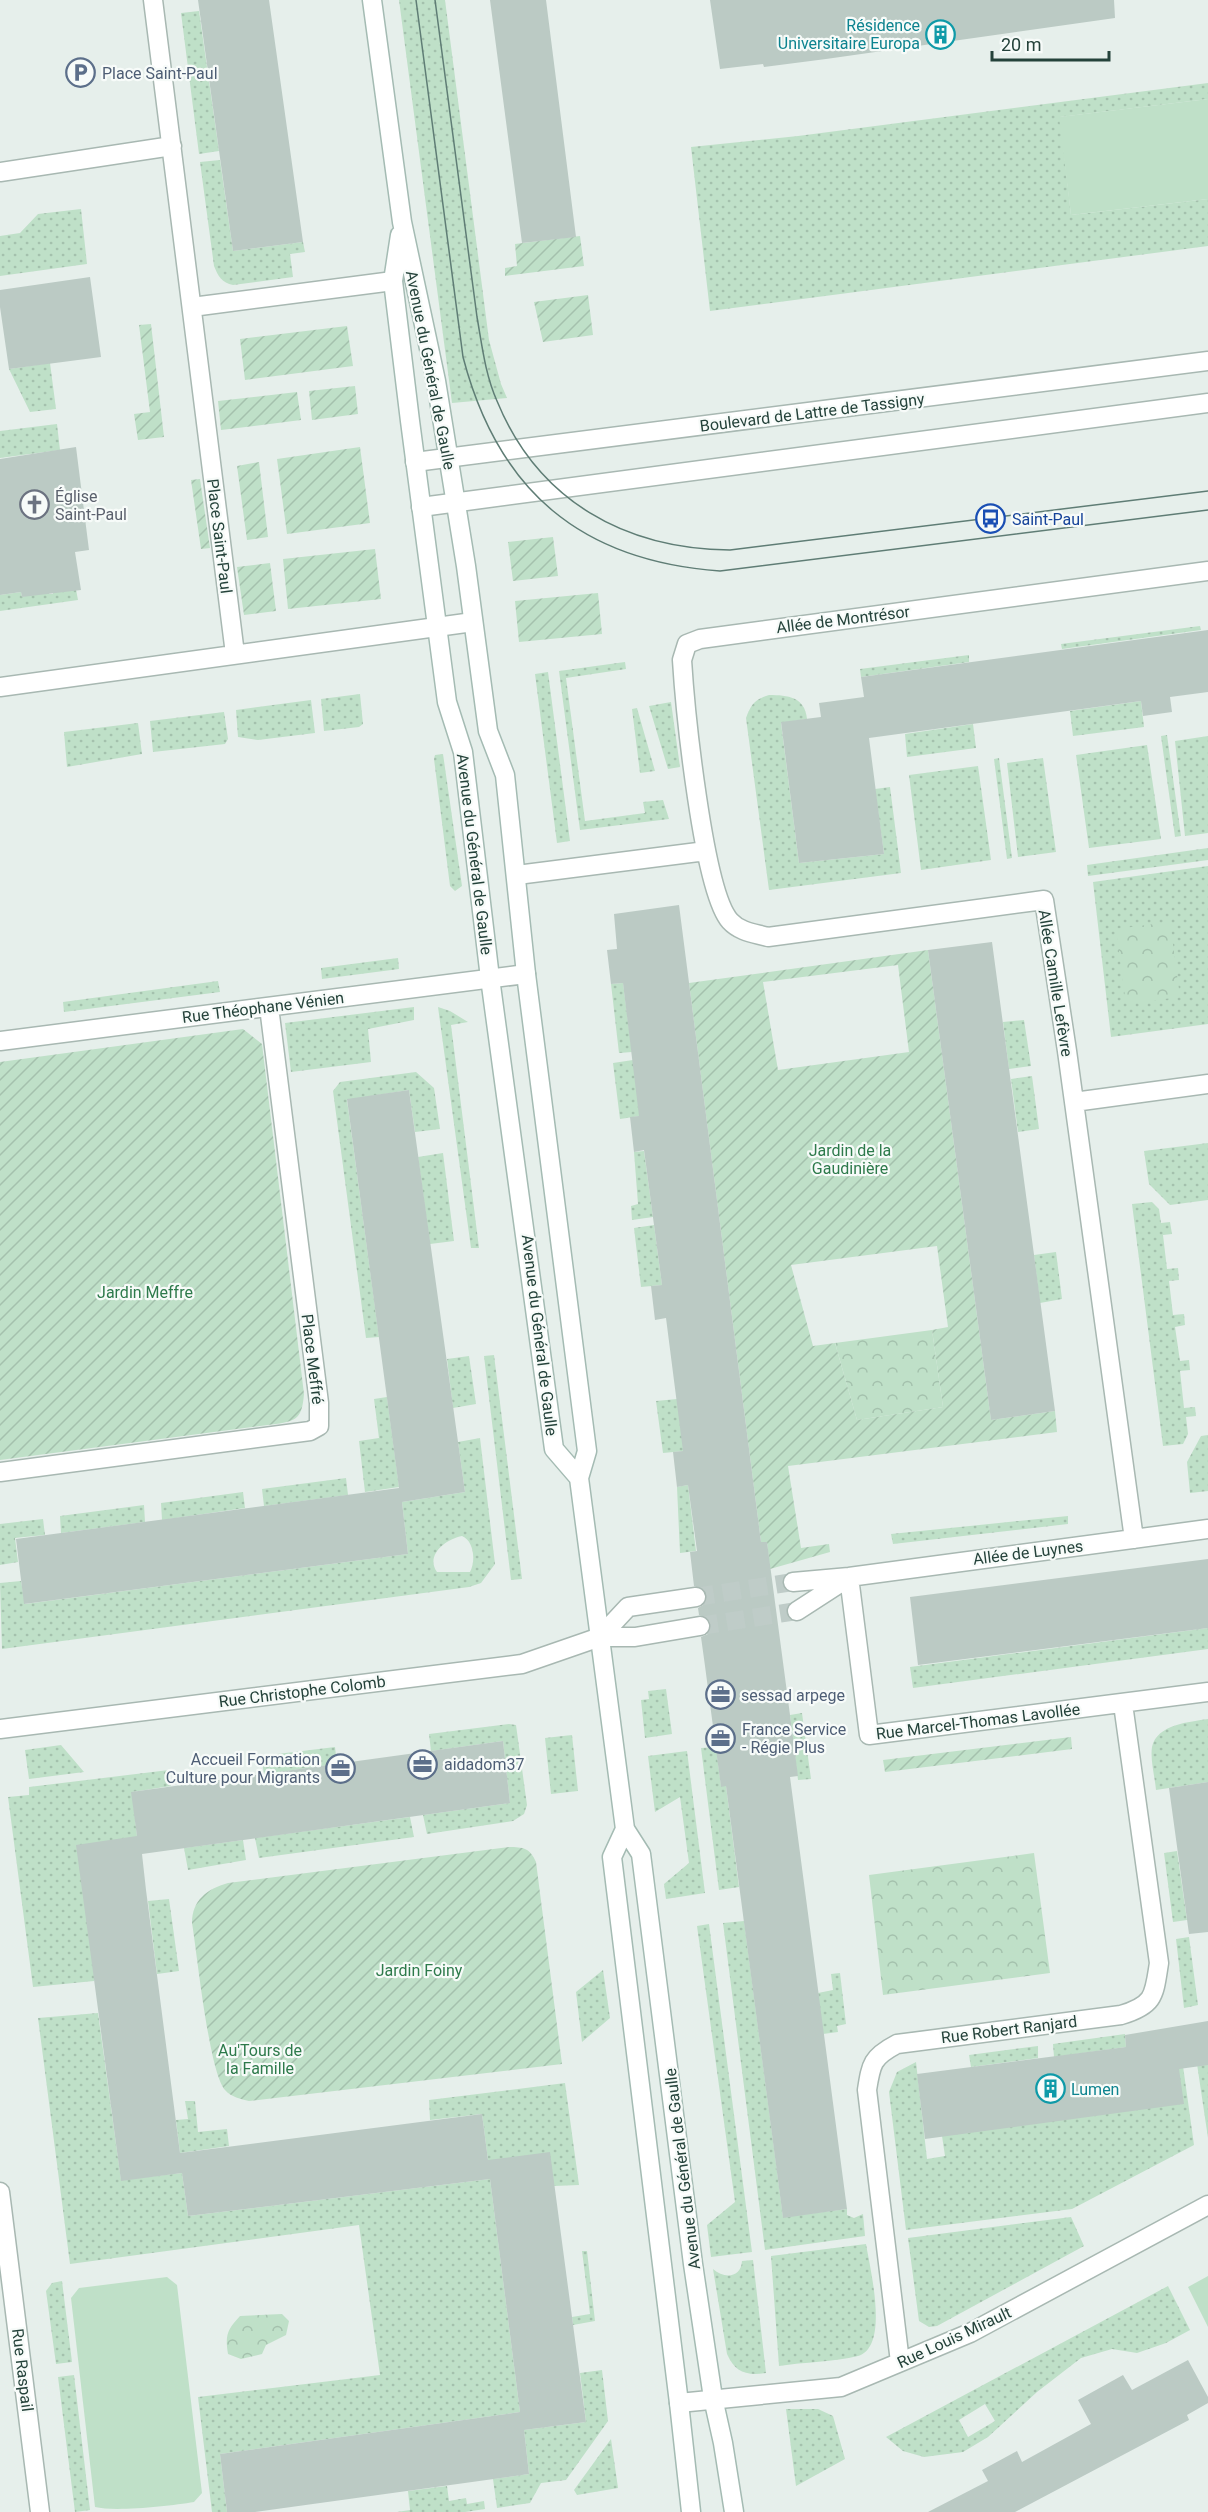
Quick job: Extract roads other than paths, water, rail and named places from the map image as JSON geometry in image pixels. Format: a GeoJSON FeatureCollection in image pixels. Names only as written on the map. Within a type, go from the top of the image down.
{"type":"FeatureCollection","features":[{"type":"Feature","properties":{"kind":"street","name":"Place Saint-Paul"},"geometry":{"type":"LineString","coordinates":[[153,0],[235,654]]}},
{"type":"Feature","properties":{"kind":"street","name":"Avenue du Général de Gaulle"},"geometry":{"type":"LineString","coordinates":[[372,0],[402,222],[436,381],[488,731],[505,775],[526,974],[588,1451],[579,1478],[625,1829],[641,1854],[693,2264],[713,2398],[723,2442],[734,2512]]}},
{"type":"Feature","properties":{"kind":"street"},"geometry":{"type":"LineString","coordinates":[[0,172],[172,146]]}},
{"type":"Feature","properties":{"kind":"street","name":"Avenue du Général de Gaulle"},"geometry":{"type":"LineString","coordinates":[[402,222],[393,281],[447,702],[463,752],[490,978],[554,1449],[579,1478]]}},
{"type":"Feature","properties":{"kind":"street"},"geometry":{"type":"LineString","coordinates":[[192,307],[393,281]]}},
{"type":"Feature","properties":{"kind":"street","name":"Boulevard de Lattre de Tassigny"},"geometry":{"type":"LineString","coordinates":[[415,462],[1208,362]]}},
{"type":"Feature","properties":{"kind":"street"},"geometry":{"type":"LineString","coordinates":[[421,507],[1208,403]]}},
{"type":"Feature","properties":{"kind":"street","name":"Allée de Montrésor"},"geometry":{"type":"LineString","coordinates":[[706,851],[683,683],[682,660],[687,644],[700,639],[739,633],[1208,571]]}},
{"type":"Feature","properties":{"kind":"street"},"geometry":{"type":"LineString","coordinates":[[0,687],[473,622]]}},
{"type":"Feature","properties":{"kind":"street"},"geometry":{"type":"LineString","coordinates":[[517,875],[706,851]]}},
{"type":"Feature","properties":{"kind":"street","name":"Allée Camille Lefèvre"},"geometry":{"type":"LineString","coordinates":[[706,851],[714,886],[729,919],[741,930],[768,937],[1044,900],[1134,1539]]}},
{"type":"Feature","properties":{"kind":"street","name":"Rue Théophane Vénien"},"geometry":{"type":"LineString","coordinates":[[0,1041],[526,974]]}},
{"type":"Feature","properties":{"kind":"street","name":"Place Meffré"},"geometry":{"type":"LineString","coordinates":[[0,1472],[310,1431],[319,1426],[319,1403],[268,1007]]}},
{"type":"Feature","properties":{"kind":"street"},"geometry":{"type":"LineString","coordinates":[[1074,1102],[1208,1084]]}},
{"type":"Feature","properties":{"kind":"street","name":"Allée de Luynes"},"geometry":{"type":"LineString","coordinates":[[794,1582],[849,1577],[1208,1529]]}},
{"type":"Feature","properties":{"kind":"street","name":"Allée de Luynes"},"geometry":{"type":"LineString","coordinates":[[797,1611],[849,1577]]}},
{"type":"Feature","properties":{"kind":"street","name":"Rue Marcel-Thomas Lavollée"},"geometry":{"type":"LineString","coordinates":[[849,1577],[869,1735],[1208,1692]]}},
{"type":"Feature","properties":{"kind":"street"},"geometry":{"type":"LineString","coordinates":[[600,1637],[628,1607],[696,1597]]}},
{"type":"Feature","properties":{"kind":"street"},"geometry":{"type":"LineString","coordinates":[[600,1637],[634,1637],[700,1626]]}},
{"type":"Feature","properties":{"kind":"street","name":"Rue Christophe Colomb"},"geometry":{"type":"LineString","coordinates":[[0,1730],[522,1664],[600,1637]]}},
{"type":"Feature","properties":{"kind":"street","name":"Rue Robert Ranjard"},"geometry":{"type":"LineString","coordinates":[[900,2362],[867,2090],[871,2064],[883,2051],[897,2044],[1121,2015],[1146,2005],[1155,1990],[1159,1963],[1123,1704]]}},
{"type":"Feature","properties":{"kind":"street","name":"Avenue du Général de Gaulle"},"geometry":{"type":"LineString","coordinates":[[625,1829],[612,1857],[691,2512]]}},
{"type":"Feature","properties":{"kind":"street","name":"Rue Raspail"},"geometry":{"type":"LineString","coordinates":[[0,2192],[40,2512]]}},
{"type":"Feature","properties":{"kind":"street","name":"Rue Louis Mirault"},"geometry":{"type":"LineString","coordinates":[[679,2403],[841,2387],[970,2333],[1208,2205]]}},
{"type":"Feature","properties":{"kind":"tunnel"},"geometry":{"type":"LineString","coordinates":[[696,1597],[793,1582]]}},
{"type":"Feature","properties":{"kind":"tunnel"},"geometry":{"type":"LineString","coordinates":[[700,1626],[797,1611]]}},
{"type":"Feature","properties":{"kind":"tram line"},"geometry":{"type":"LineString","coordinates":[[416,0],[463,357],[478,404],[498,446],[523,481],[552,510],[587,534],[626,552],[670,564],[720,571],[1208,510]]}},
{"type":"Feature","properties":{"kind":"tram line"},"geometry":{"type":"LineString","coordinates":[[435,0],[477,317],[490,380],[497,401],[514,436],[536,466],[561,492],[589,513],[621,529],[655,540],[692,547],[730,550],[1208,491]]}},
{"type":"Feature","properties":{"kind":"place","name":"Résidence Universitaire Europa"},"geometry":{"type":"Point","coordinates":[941,34]}},
{"type":"Feature","properties":{"kind":"place","name":"Place Saint-Paul"},"geometry":{"type":"Point","coordinates":[81,73]}},
{"type":"Feature","properties":{"kind":"place","name":"Église Saint-Paul"},"geometry":{"type":"Point","coordinates":[34,505]}},
{"type":"Feature","properties":{"kind":"place","name":"Saint-Paul"},"geometry":{"type":"Point","coordinates":[991,519]}},
{"type":"Feature","properties":{"kind":"place","name":"sessad arpege"},"geometry":{"type":"Point","coordinates":[720,1695]}},
{"type":"Feature","properties":{"kind":"place","name":"France Service - Régie Plus"},"geometry":{"type":"Point","coordinates":[721,1738]}},
{"type":"Feature","properties":{"kind":"place","name":"aidadom37"},"geometry":{"type":"Point","coordinates":[423,1764]}},
{"type":"Feature","properties":{"kind":"place","name":"Accueil Formation Culture pour Migrants"},"geometry":{"type":"Point","coordinates":[341,1768]}},
{"type":"Feature","properties":{"kind":"place","name":"Lumen"},"geometry":{"type":"Point","coordinates":[1050,2089]}},
{"type":"Feature","properties":{"kind":"park label","name":"Jardin de la Gaudinière"},"geometry":{"type":"Point","coordinates":[850,1159]}},
{"type":"Feature","properties":{"kind":"park label","name":"Jardin Meffre"},"geometry":{"type":"Point","coordinates":[145,1292]}},
{"type":"Feature","properties":{"kind":"park label","name":"Jardin Foiny"},"geometry":{"type":"Point","coordinates":[419,1970]}},
{"type":"Feature","properties":{"kind":"park label","name":"Au'Tours de la Famille"},"geometry":{"type":"Point","coordinates":[260,2059]}}]}
